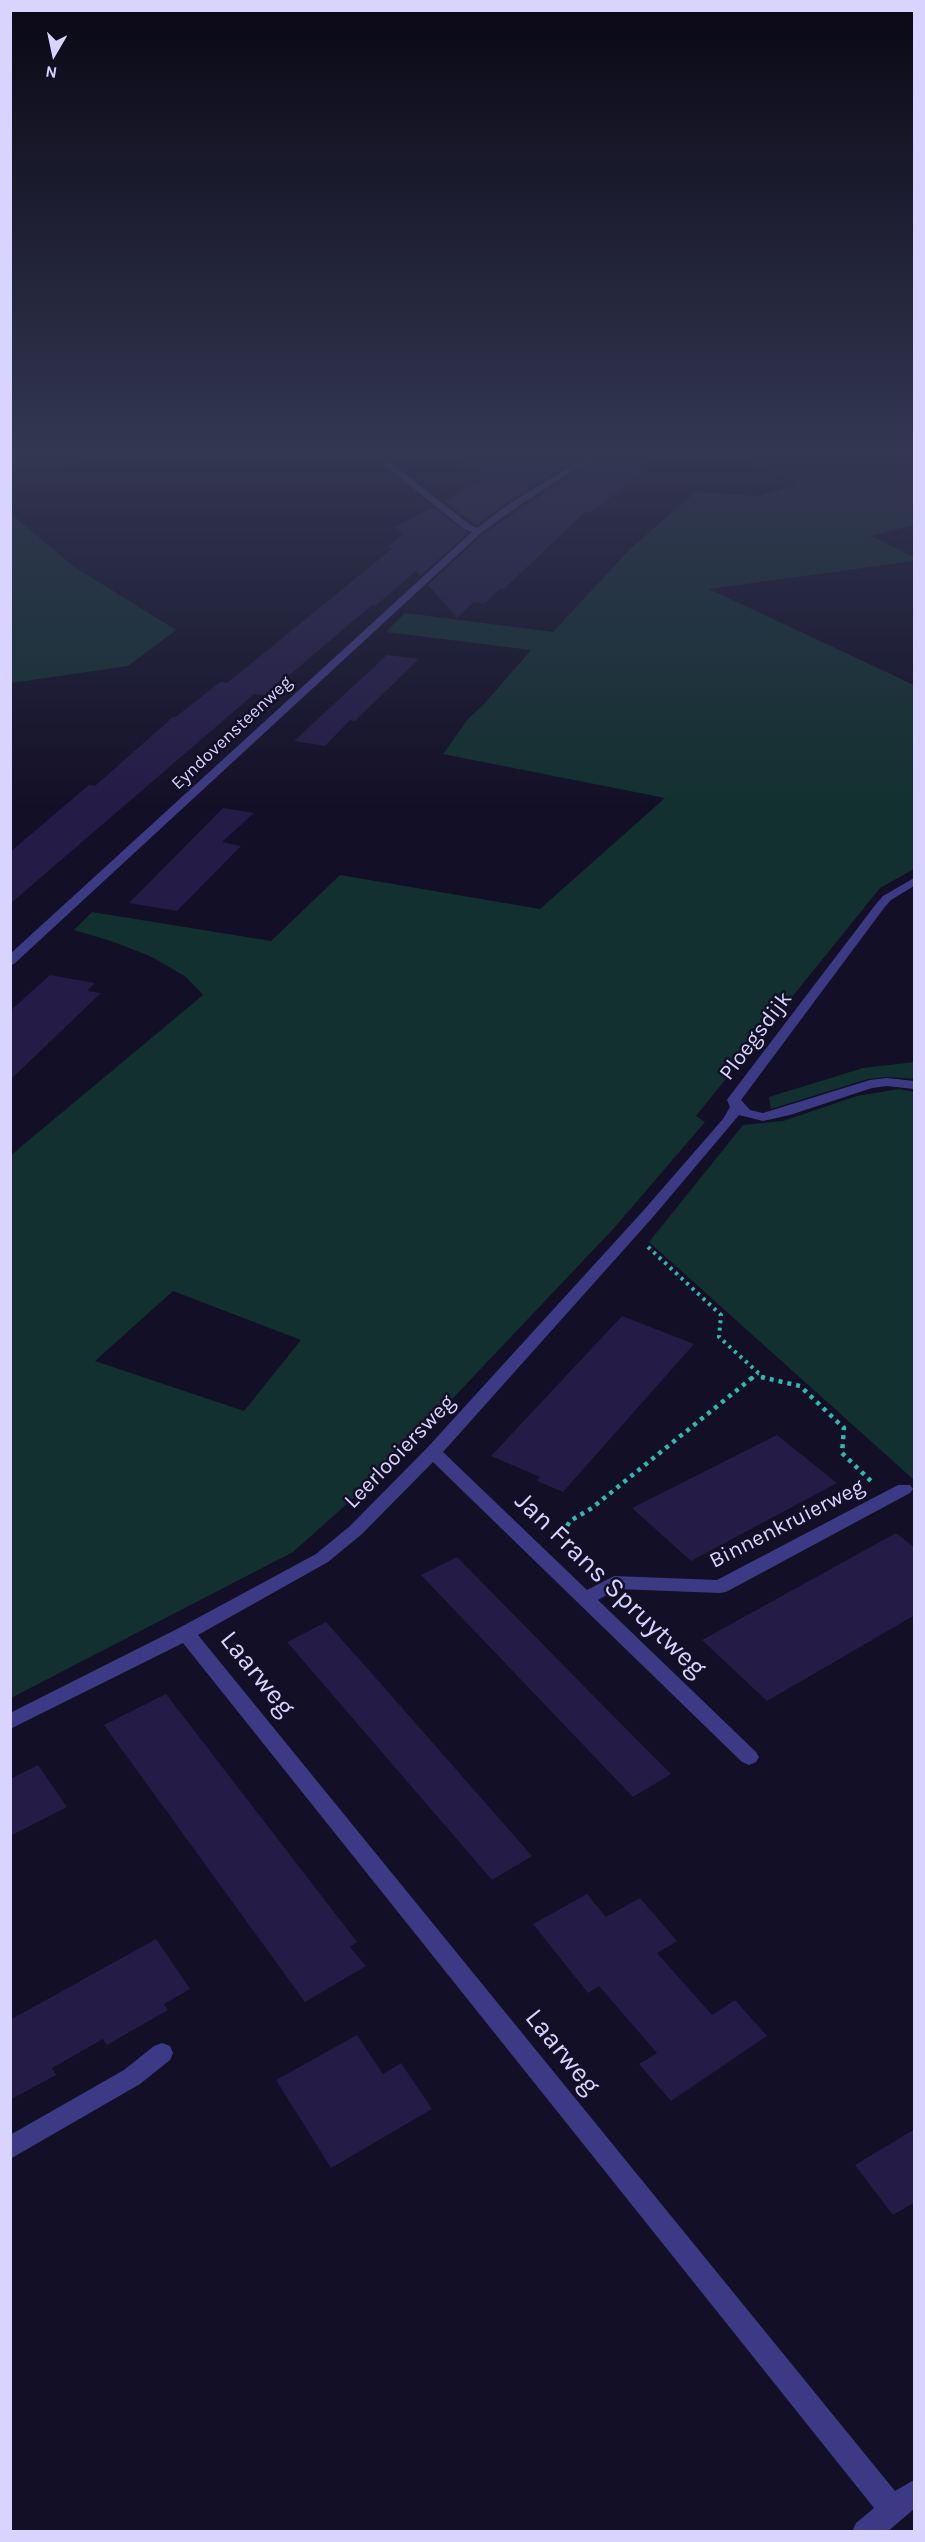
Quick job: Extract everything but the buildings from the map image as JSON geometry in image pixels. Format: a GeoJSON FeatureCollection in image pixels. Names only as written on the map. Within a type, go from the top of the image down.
{"type":"FeatureCollection","features":[{"type":"Feature","properties":{"kind":"street","name":"Eyndovensteenweg"},"geometry":{"type":"LineString","coordinates":[[10,961],[432,574]]}},
{"type":"Feature","properties":{"kind":"street","name":"Ploegsdijk"},"geometry":{"type":"LineString","coordinates":[[915,881],[887,898],[880,906],[734,1100],[737,1107],[745,1113],[763,1116],[785,1112],[870,1084],[915,1085]]}},
{"type":"Feature","properties":{"kind":"street","name":"Leerlooiersweg"},"geometry":{"type":"LineString","coordinates":[[10,1722],[186,1633],[322,1558],[356,1530],[434,1452],[632,1232],[728,1121],[737,1107]]}},
{"type":"Feature","properties":{"kind":"street","name":"Jan Frans Spruytweg"},"geometry":{"type":"LineString","coordinates":[[434,1452],[749,1757]]}},
{"type":"Feature","properties":{"kind":"street","name":"Binnenkruierweg"},"geometry":{"type":"LineString","coordinates":[[585,1599],[614,1582],[720,1587],[896,1493]]}},
{"type":"Feature","properties":{"kind":"street","name":"Laarweg"},"geometry":{"type":"LineString","coordinates":[[186,1633],[892,2509]]}},
{"type":"Feature","properties":{"kind":"street"},"geometry":{"type":"LineString","coordinates":[[10,2148],[132,2077],[162,2053]]}},
{"type":"Feature","properties":{"kind":"street"},"geometry":{"type":"LineString","coordinates":[[865,2532],[915,2493]]}},
{"type":"Feature","properties":{"kind":"path"},"geometry":{"type":"LineString","coordinates":[[632,1232],[721,1315],[719,1336],[762,1377],[800,1386],[844,1428],[842,1453],[896,1493]]}},
{"type":"Feature","properties":{"kind":"path"},"geometry":{"type":"LineString","coordinates":[[531,1546],[566,1528],[570,1521],[591,1508],[758,1373]]}},
{"type":"Feature","properties":{"kind":"green space"},"geometry":{"type":"Polygon","coordinates":[[[11,574],[85,574],[176,630],[128,666],[11,683],[11,574]]]}},
{"type":"Feature","properties":{"kind":"green space"},"geometry":{"type":"Polygon","coordinates":[[[607,574],[822,574],[709,589],[914,685],[914,869],[880,888],[696,1116],[705,1122],[615,1227],[384,1471],[293,1552],[11,1698],[11,1155],[203,995],[186,977],[152,957],[74,930],[92,912],[271,941],[340,875],[540,909],[665,798],[443,754],[468,719],[531,650],[386,632],[405,613],[553,632],[607,574]],[[173,1291],[95,1361],[244,1411],[301,1340],[173,1291]]]}},
{"type":"Feature","properties":{"kind":"green space"},"geometry":{"type":"Polygon","coordinates":[[[914,1062],[914,1079],[887,1077],[868,1079],[771,1109],[769,1097],[863,1068],[914,1062]]]}},
{"type":"Feature","properties":{"kind":"green space"},"geometry":{"type":"Polygon","coordinates":[[[899,1089],[914,1092],[914,1480],[649,1242],[743,1125],[783,1121],[857,1096],[899,1089]]]}}]}
